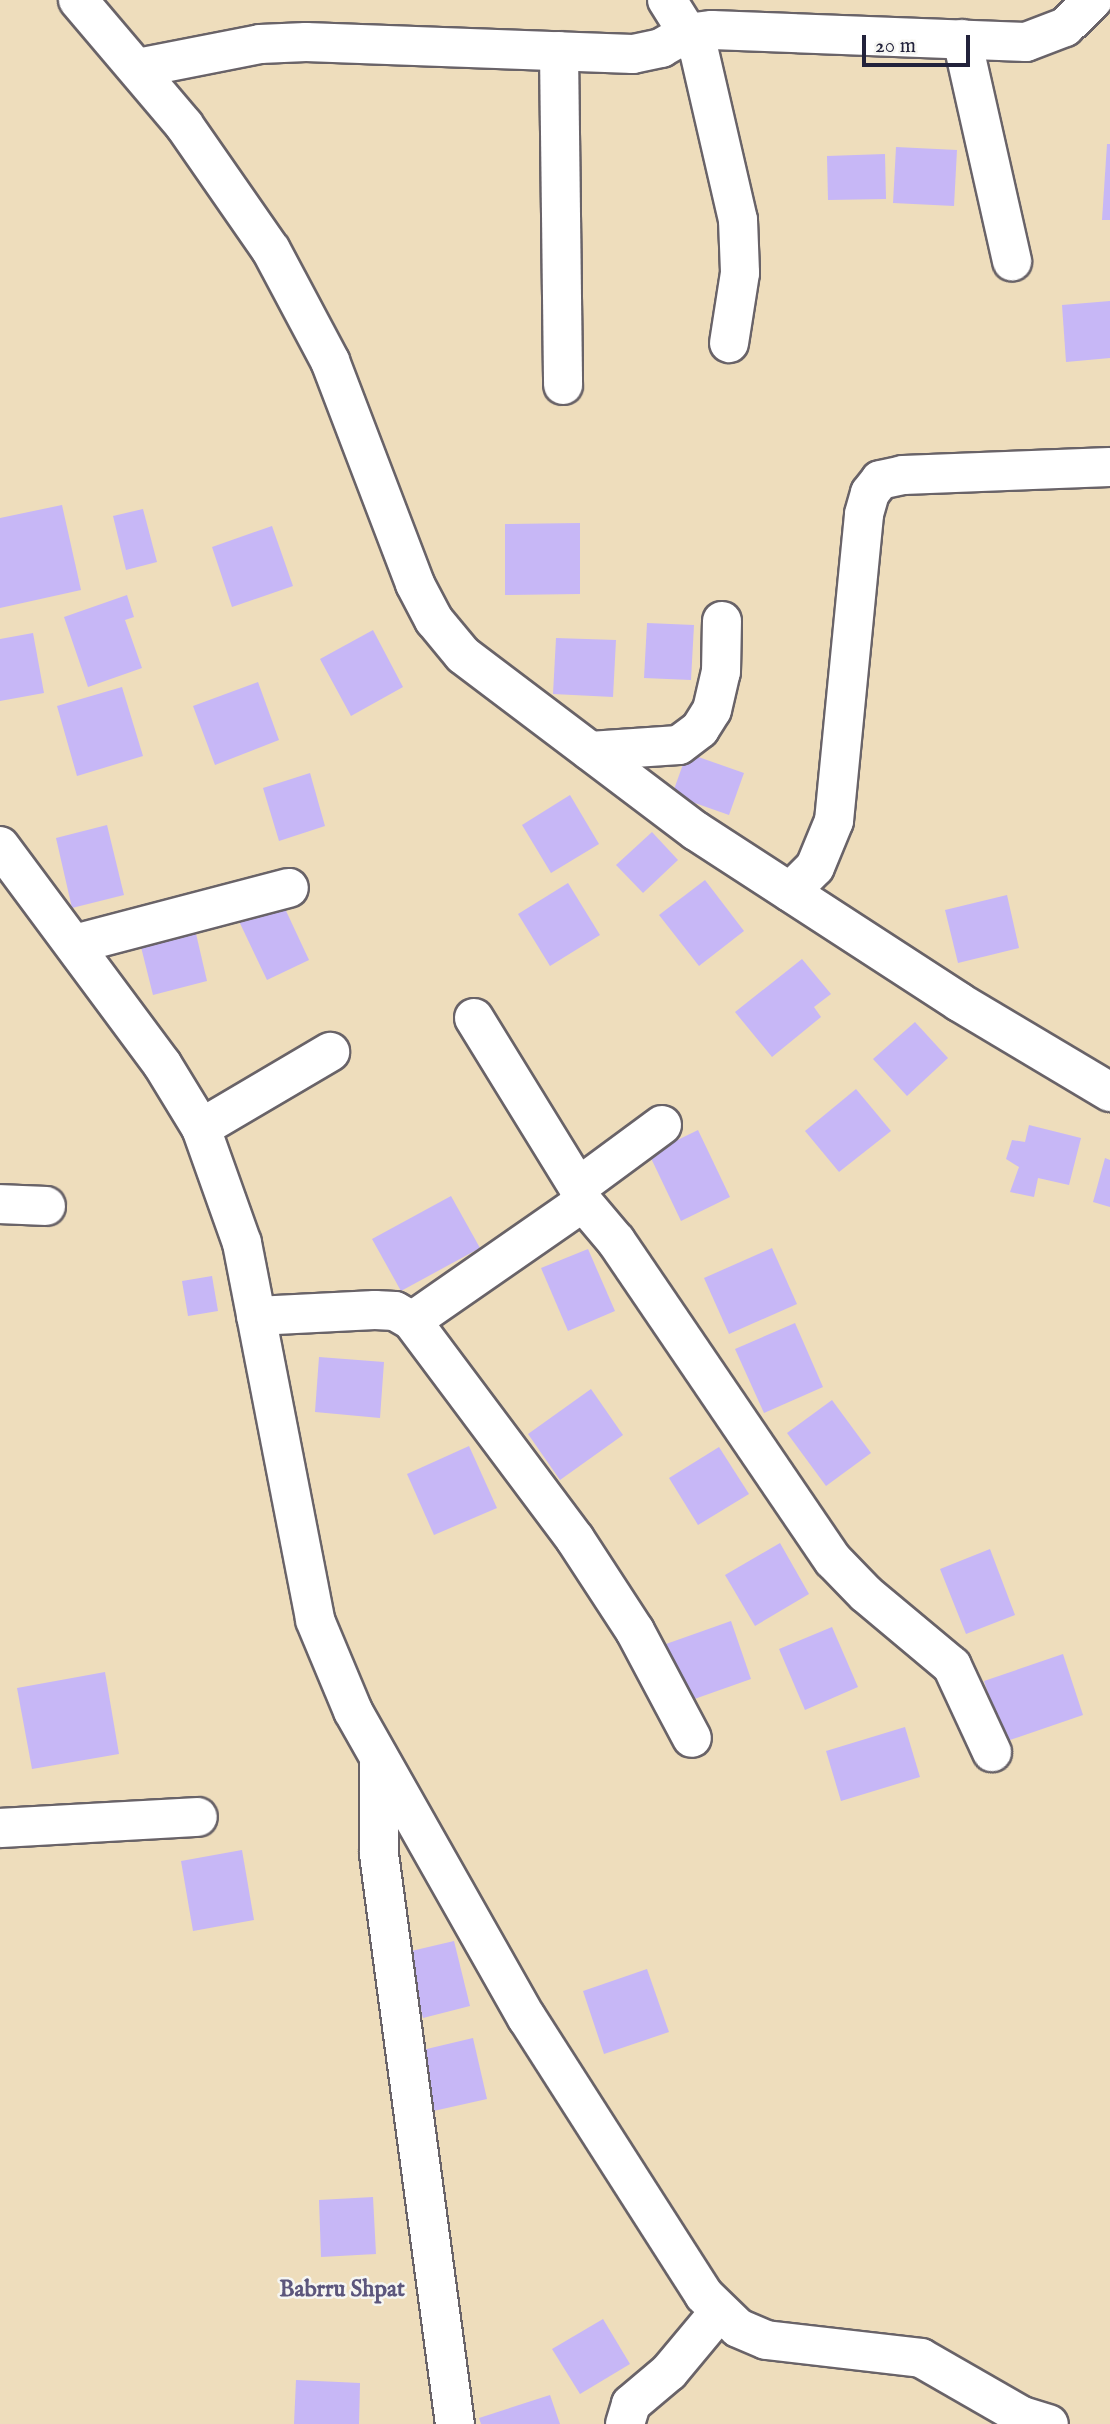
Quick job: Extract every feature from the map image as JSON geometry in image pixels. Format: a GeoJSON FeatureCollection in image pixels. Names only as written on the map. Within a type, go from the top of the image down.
{"type":"FeatureCollection","features":[{"type":"Feature","properties":{"kind":"street"},"geometry":{"type":"LineString","coordinates":[[78,0],[138,68],[227,181],[302,306],[355,419],[415,584],[434,620],[463,655],[696,831],[959,1002],[1110,1092]]}},
{"type":"Feature","properties":{"kind":"street"},"geometry":{"type":"LineString","coordinates":[[667,0],[699,51],[738,220],[740,273],[729,343]]}},
{"type":"Feature","properties":{"kind":"street"},"geometry":{"type":"LineString","coordinates":[[138,68],[260,44],[306,41],[633,54],[661,48],[687,33],[712,30],[1026,42],[1047,37],[1093,0]]}},
{"type":"Feature","properties":{"kind":"street"},"geometry":{"type":"LineString","coordinates":[[962,39],[1012,261]]}},
{"type":"Feature","properties":{"kind":"street"},"geometry":{"type":"LineString","coordinates":[[559,51],[563,385]]}},
{"type":"Feature","properties":{"kind":"street"},"geometry":{"type":"LineString","coordinates":[[790,892],[815,867],[834,821],[864,514],[870,493],[880,480],[903,475],[1110,467]]}},
{"type":"Feature","properties":{"kind":"street"},"geometry":{"type":"LineString","coordinates":[[590,751],[679,745],[700,729],[712,710],[721,672],[722,621]]}},
{"type":"Feature","properties":{"kind":"street"},"geometry":{"type":"LineString","coordinates":[[0,846],[162,1064],[201,1128],[242,1242],[315,1620],[379,1762],[527,2018],[704,2295],[738,2328],[766,2340],[921,2358],[1022,2416],[1049,2424]]}},
{"type":"Feature","properties":{"kind":"street"},"geometry":{"type":"LineString","coordinates":[[75,944],[289,888]]}},
{"type":"Feature","properties":{"kind":"street"},"geometry":{"type":"LineString","coordinates":[[474,1018],[581,1195],[616,1241],[833,1560],[866,1594],[952,1666],[992,1752]]}},
{"type":"Feature","properties":{"kind":"street"},"geometry":{"type":"LineString","coordinates":[[201,1128],[330,1052]]}},
{"type":"Feature","properties":{"kind":"street"},"geometry":{"type":"LineString","coordinates":[[412,1321],[581,1195],[662,1125]]}},
{"type":"Feature","properties":{"kind":"street"},"geometry":{"type":"LineString","coordinates":[[0,1204],[46,1206]]}},
{"type":"Feature","properties":{"kind":"street"},"geometry":{"type":"LineString","coordinates":[[256,1316],[375,1310],[395,1311],[412,1321],[575,1539],[635,1631],[692,1738]]}},
{"type":"Feature","properties":{"kind":"street"},"geometry":{"type":"LineString","coordinates":[[379,1762],[379,1853],[454,2424]]}},
{"type":"Feature","properties":{"kind":"street"},"geometry":{"type":"LineString","coordinates":[[0,1828],[198,1816]]}},
{"type":"Feature","properties":{"kind":"street"},"geometry":{"type":"LineString","coordinates":[[625,2424],[631,2404],[669,2372],[719,2312]]}},
{"type":"Feature","properties":{"kind":"building"},"geometry":{"type":"Polygon","coordinates":[[[1107,144],[1110,144],[1110,220],[1102,220],[1107,144]]]}},
{"type":"Feature","properties":{"kind":"building"},"geometry":{"type":"Polygon","coordinates":[[[896,147],[957,150],[954,206],[893,203],[896,147]]]}},
{"type":"Feature","properties":{"kind":"building"},"geometry":{"type":"Polygon","coordinates":[[[885,154],[886,199],[828,200],[827,156],[885,154]]]}},
{"type":"Feature","properties":{"kind":"building"},"geometry":{"type":"Polygon","coordinates":[[[1110,301],[1110,358],[1066,362],[1062,305],[1110,301]]]}},
{"type":"Feature","properties":{"kind":"building"},"geometry":{"type":"Polygon","coordinates":[[[62,505],[81,590],[0,608],[0,518],[62,505]]]}},
{"type":"Feature","properties":{"kind":"building"},"geometry":{"type":"Polygon","coordinates":[[[143,509],[157,562],[126,570],[113,516],[143,509]]]}},
{"type":"Feature","properties":{"kind":"building"},"geometry":{"type":"Polygon","coordinates":[[[580,523],[580,594],[505,595],[505,524],[580,523]]]}},
{"type":"Feature","properties":{"kind":"building"},"geometry":{"type":"Polygon","coordinates":[[[272,526],[293,586],[232,607],[212,547],[272,526]]]}},
{"type":"Feature","properties":{"kind":"building"},"geometry":{"type":"Polygon","coordinates":[[[127,595],[134,617],[125,620],[142,668],[88,687],[64,617],[127,595]]]}},
{"type":"Feature","properties":{"kind":"building"},"geometry":{"type":"Polygon","coordinates":[[[647,623],[694,625],[691,680],[644,678],[647,623]]]}},
{"type":"Feature","properties":{"kind":"building"},"geometry":{"type":"Polygon","coordinates":[[[373,630],[403,687],[351,716],[320,659],[373,630]]]}},
{"type":"Feature","properties":{"kind":"building"},"geometry":{"type":"Polygon","coordinates":[[[33,633],[44,693],[0,701],[0,639],[33,633]]]}},
{"type":"Feature","properties":{"kind":"building"},"geometry":{"type":"Polygon","coordinates":[[[556,638],[616,640],[613,697],[553,694],[556,638]]]}},
{"type":"Feature","properties":{"kind":"building"},"geometry":{"type":"Polygon","coordinates":[[[258,682],[279,740],[215,765],[193,706],[258,682]]]}},
{"type":"Feature","properties":{"kind":"building"},"geometry":{"type":"Polygon","coordinates":[[[122,687],[143,756],[77,776],[57,706],[122,687]]]}},
{"type":"Feature","properties":{"kind":"building"},"geometry":{"type":"Polygon","coordinates":[[[687,753],[744,773],[729,815],[672,795],[687,753]]]}},
{"type":"Feature","properties":{"kind":"building"},"geometry":{"type":"Polygon","coordinates":[[[310,773],[325,826],[279,841],[263,788],[310,773]]]}},
{"type":"Feature","properties":{"kind":"building"},"geometry":{"type":"Polygon","coordinates":[[[570,795],[599,844],[551,873],[522,825],[570,795]]]}},
{"type":"Feature","properties":{"kind":"building"},"geometry":{"type":"Polygon","coordinates":[[[107,825],[124,895],[72,908],[56,838],[107,825]]]}},
{"type":"Feature","properties":{"kind":"building"},"geometry":{"type":"Polygon","coordinates":[[[652,832],[678,860],[643,893],[616,865],[652,832]]]}},
{"type":"Feature","properties":{"kind":"building"},"geometry":{"type":"Polygon","coordinates":[[[705,880],[744,931],[699,966],[659,915],[705,880]]]}},
{"type":"Feature","properties":{"kind":"building"},"geometry":{"type":"Polygon","coordinates":[[[568,883],[600,935],[550,966],[518,914],[568,883]]]}},
{"type":"Feature","properties":{"kind":"building"},"geometry":{"type":"Polygon","coordinates":[[[1007,895],[1019,948],[958,963],[945,910],[1007,895]]]}},
{"type":"Feature","properties":{"kind":"building"},"geometry":{"type":"Polygon","coordinates":[[[280,898],[309,960],[267,980],[237,917],[280,898]]]}},
{"type":"Feature","properties":{"kind":"building"},"geometry":{"type":"Polygon","coordinates":[[[194,925],[207,981],[153,995],[139,939],[194,925]]]}},
{"type":"Feature","properties":{"kind":"building"},"geometry":{"type":"Polygon","coordinates":[[[802,959],[831,994],[814,1007],[821,1017],[772,1057],[735,1012],[802,959]]]}},
{"type":"Feature","properties":{"kind":"building"},"geometry":{"type":"Polygon","coordinates":[[[915,1022],[948,1058],[907,1096],[873,1059],[915,1022]]]}},
{"type":"Feature","properties":{"kind":"building"},"geometry":{"type":"Polygon","coordinates":[[[856,1089],[891,1131],[839,1172],[805,1131],[856,1089]]]}},
{"type":"Feature","properties":{"kind":"building"},"geometry":{"type":"Polygon","coordinates":[[[1029,1125],[1081,1138],[1069,1185],[1038,1178],[1034,1197],[1010,1192],[1019,1167],[1006,1159],[1012,1140],[1025,1142],[1029,1125]]]}},
{"type":"Feature","properties":{"kind":"building"},"geometry":{"type":"Polygon","coordinates":[[[698,1130],[730,1197],[681,1221],[649,1154],[698,1130]]]}},
{"type":"Feature","properties":{"kind":"building"},"geometry":{"type":"Polygon","coordinates":[[[1105,1158],[1110,1160],[1110,1207],[1093,1202],[1105,1158]]]}},
{"type":"Feature","properties":{"kind":"building"},"geometry":{"type":"Polygon","coordinates":[[[451,1196],[480,1248],[401,1291],[372,1239],[451,1196]]]}},
{"type":"Feature","properties":{"kind":"building"},"geometry":{"type":"Polygon","coordinates":[[[772,1248],[797,1304],[729,1334],[704,1278],[772,1248]]]}},
{"type":"Feature","properties":{"kind":"building"},"geometry":{"type":"Polygon","coordinates":[[[588,1249],[615,1311],[568,1331],[541,1268],[588,1249]]]}},
{"type":"Feature","properties":{"kind":"building"},"geometry":{"type":"Polygon","coordinates":[[[212,1276],[218,1311],[188,1316],[182,1281],[212,1276]]]}},
{"type":"Feature","properties":{"kind":"building"},"geometry":{"type":"Polygon","coordinates":[[[795,1323],[823,1387],[764,1413],[735,1349],[795,1323]]]}},
{"type":"Feature","properties":{"kind":"building"},"geometry":{"type":"Polygon","coordinates":[[[319,1357],[384,1362],[380,1418],[315,1412],[319,1357]]]}},
{"type":"Feature","properties":{"kind":"building"},"geometry":{"type":"Polygon","coordinates":[[[591,1389],[623,1435],[560,1480],[528,1434],[591,1389]]]}},
{"type":"Feature","properties":{"kind":"building"},"geometry":{"type":"Polygon","coordinates":[[[832,1400],[871,1453],[826,1486],[787,1433],[832,1400]]]}},
{"type":"Feature","properties":{"kind":"building"},"geometry":{"type":"Polygon","coordinates":[[[469,1446],[497,1508],[434,1535],[407,1474],[469,1446]]]}},
{"type":"Feature","properties":{"kind":"building"},"geometry":{"type":"Polygon","coordinates":[[[719,1447],[749,1494],[698,1525],[669,1478],[719,1447]]]}},
{"type":"Feature","properties":{"kind":"building"},"geometry":{"type":"Polygon","coordinates":[[[780,1543],[809,1594],[755,1626],[725,1575],[780,1543]]]}},
{"type":"Feature","properties":{"kind":"building"},"geometry":{"type":"Polygon","coordinates":[[[990,1549],[1015,1615],[966,1634],[940,1569],[990,1549]]]}},
{"type":"Feature","properties":{"kind":"building"},"geometry":{"type":"Polygon","coordinates":[[[731,1621],[751,1679],[686,1702],[666,1644],[731,1621]]]}},
{"type":"Feature","properties":{"kind":"building"},"geometry":{"type":"Polygon","coordinates":[[[832,1627],[858,1687],[805,1710],[779,1649],[832,1627]]]}},
{"type":"Feature","properties":{"kind":"building"},"geometry":{"type":"Polygon","coordinates":[[[1063,1654],[1083,1715],[1004,1742],[984,1681],[1063,1654]]]}},
{"type":"Feature","properties":{"kind":"building"},"geometry":{"type":"Polygon","coordinates":[[[105,1672],[119,1754],[32,1769],[17,1688],[105,1672]]]}},
{"type":"Feature","properties":{"kind":"building"},"geometry":{"type":"Polygon","coordinates":[[[905,1727],[920,1777],[841,1801],[826,1751],[905,1727]]]}},
{"type":"Feature","properties":{"kind":"building"},"geometry":{"type":"Polygon","coordinates":[[[242,1850],[254,1920],[193,1931],[181,1861],[242,1850]]]}},
{"type":"Feature","properties":{"kind":"building"},"geometry":{"type":"Polygon","coordinates":[[[454,1941],[470,2006],[423,2018],[407,1952],[454,1941]]]}},
{"type":"Feature","properties":{"kind":"building"},"geometry":{"type":"Polygon","coordinates":[[[647,1969],[669,2032],[604,2054],[583,1991],[647,1969]]]}},
{"type":"Feature","properties":{"kind":"building"},"geometry":{"type":"Polygon","coordinates":[[[473,2038],[487,2099],[429,2112],[414,2052],[473,2038]]]}},
{"type":"Feature","properties":{"kind":"building"},"geometry":{"type":"Polygon","coordinates":[[[373,2197],[376,2254],[321,2257],[319,2200],[373,2197]]]}},
{"type":"Feature","properties":{"kind":"building"},"geometry":{"type":"Polygon","coordinates":[[[603,2319],[630,2364],[580,2394],[552,2349],[603,2319]]]}},
{"type":"Feature","properties":{"kind":"building"},"geometry":{"type":"Polygon","coordinates":[[[296,2380],[360,2383],[359,2424],[294,2424],[296,2380]]]}},
{"type":"Feature","properties":{"kind":"building"},"geometry":{"type":"Polygon","coordinates":[[[550,2395],[560,2424],[481,2424],[479,2418],[550,2395]]]}},
{"type":"Feature","properties":{"kind":"district","name":"Babrru Shpat"},"geometry":{"type":"Point","coordinates":[342,2290]}}]}
